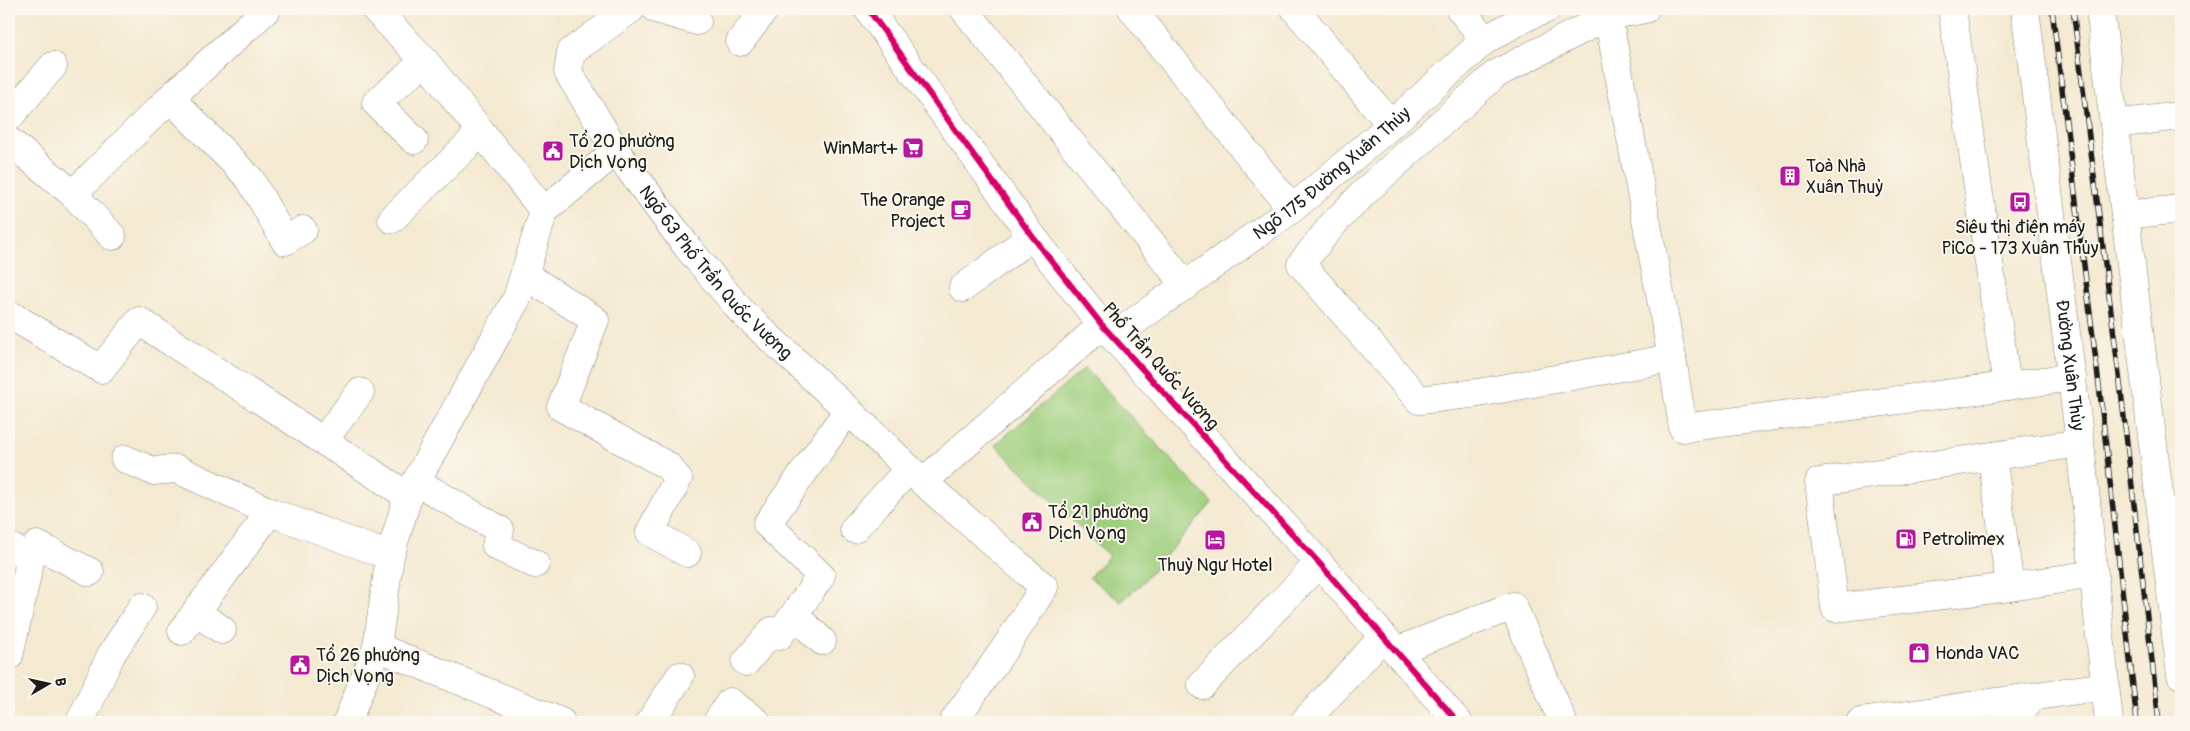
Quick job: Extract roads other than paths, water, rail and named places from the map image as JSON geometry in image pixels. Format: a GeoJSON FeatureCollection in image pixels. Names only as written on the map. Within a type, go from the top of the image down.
{"type":"FeatureCollection","features":[{"type":"Feature","properties":{"kind":"main road"},"geometry":{"type":"LineString","coordinates":[[375,9],[425,61],[544,211]]}},
{"type":"Feature","properties":{"kind":"main road","name":"Ngõ 63 Phố Trần Quốc Vượng"},"geometry":{"type":"LineString","coordinates":[[632,9],[571,52],[568,72],[616,151],[688,248],[742,312],[916,475],[1044,587],[953,722]]}},
{"type":"Feature","properties":{"kind":"main road"},"geometry":{"type":"LineString","coordinates":[[656,9],[697,21]]}},
{"type":"Feature","properties":{"kind":"main road"},"geometry":{"type":"LineString","coordinates":[[740,42],[765,9]]}},
{"type":"Feature","properties":{"kind":"main road","name":"Phố Trần Quốc Vượng"},"geometry":{"type":"LineString","coordinates":[[868,9],[1032,236],[1108,331],[1319,563],[1458,722]]}},
{"type":"Feature","properties":{"kind":"main road"},"geometry":{"type":"LineString","coordinates":[[964,9],[1186,286]]}},
{"type":"Feature","properties":{"kind":"main road"},"geometry":{"type":"LineString","coordinates":[[1132,9],[1292,209]]}},
{"type":"Feature","properties":{"kind":"main road"},"geometry":{"type":"LineString","coordinates":[[1295,9],[1391,125]]}},
{"type":"Feature","properties":{"kind":"main road"},"geometry":{"type":"LineString","coordinates":[[1460,9],[1485,40]]}},
{"type":"Feature","properties":{"kind":"main road","name":"Ngõ 175 Đường Xuân Thủy"},"geometry":{"type":"LineString","coordinates":[[1108,331],[1186,286],[1292,209],[1391,125],[1485,40],[1526,17],[1547,9]]}},
{"type":"Feature","properties":{"kind":"main road"},"geometry":{"type":"LineString","coordinates":[[1645,9],[1608,16],[1496,74],[1368,188],[1333,224],[1301,264],[1419,400],[1478,393],[1672,358]]}},
{"type":"Feature","properties":{"kind":"main road"},"geometry":{"type":"LineString","coordinates":[[1952,9],[2007,386]]}},
{"type":"Feature","properties":{"kind":"main road","name":"Đường Xuân Thủy"},"geometry":{"type":"LineString","coordinates":[[2025,9],[2080,443],[2109,722]]}},
{"type":"Feature","properties":{"kind":"main road"},"geometry":{"type":"LineString","coordinates":[[2100,9],[2125,215],[2178,615],[2181,675]]}},
{"type":"Feature","properties":{"kind":"main road"},"geometry":{"type":"LineString","coordinates":[[73,194],[252,13]]}},
{"type":"Feature","properties":{"kind":"main road"},"geometry":{"type":"LineString","coordinates":[[1608,16],[1672,358],[1683,428],[2072,377]]}},
{"type":"Feature","properties":{"kind":"main road"},"geometry":{"type":"LineString","coordinates":[[414,140],[376,103],[425,61]]}},
{"type":"Feature","properties":{"kind":"main road"},"geometry":{"type":"LineString","coordinates":[[9,117],[54,66]]}},
{"type":"Feature","properties":{"kind":"main road"},"geometry":{"type":"LineString","coordinates":[[170,98],[250,179],[286,240],[304,230]]}},
{"type":"Feature","properties":{"kind":"main road"},"geometry":{"type":"LineString","coordinates":[[2114,124],[2181,116]]}},
{"type":"Feature","properties":{"kind":"main road"},"geometry":{"type":"LineString","coordinates":[[392,219],[480,132]]}},
{"type":"Feature","properties":{"kind":"main road"},"geometry":{"type":"LineString","coordinates":[[9,141],[73,194],[112,236]]}},
{"type":"Feature","properties":{"kind":"main road"},"geometry":{"type":"LineString","coordinates":[[347,722],[377,647],[390,556],[412,489],[517,298],[544,211],[616,151]]}},
{"type":"Feature","properties":{"kind":"main road"},"geometry":{"type":"LineString","coordinates":[[2125,215],[2181,209]]}},
{"type":"Feature","properties":{"kind":"main road"},"geometry":{"type":"LineString","coordinates":[[962,288],[1032,236]]}},
{"type":"Feature","properties":{"kind":"main road"},"geometry":{"type":"LineString","coordinates":[[525,275],[595,320],[561,407],[668,466],[678,479],[650,532],[687,553]]}},
{"type":"Feature","properties":{"kind":"main road"},"geometry":{"type":"LineString","coordinates":[[12,316],[101,369],[139,321],[323,441],[412,489],[500,530],[496,546],[535,564]]}},
{"type":"Feature","properties":{"kind":"main road"},"geometry":{"type":"LineString","coordinates":[[854,529],[916,475],[1108,331]]}},
{"type":"Feature","properties":{"kind":"main road"},"geometry":{"type":"LineString","coordinates":[[323,441],[360,392]]}},
{"type":"Feature","properties":{"kind":"main road"},"geometry":{"type":"LineString","coordinates":[[746,662],[772,631],[779,636],[821,576],[767,524],[848,410]]}},
{"type":"Feature","properties":{"kind":"main road"},"geometry":{"type":"LineString","coordinates":[[2080,443],[1819,482],[1835,608],[2010,587],[2094,574]]}},
{"type":"Feature","properties":{"kind":"main road"},"geometry":{"type":"LineString","coordinates":[[1992,456],[2010,587]]}},
{"type":"Feature","properties":{"kind":"main road"},"geometry":{"type":"LineString","coordinates":[[125,458],[153,471],[177,469],[270,512],[390,556]]}},
{"type":"Feature","properties":{"kind":"main road"},"geometry":{"type":"LineString","coordinates":[[222,630],[189,621],[270,512]]}},
{"type":"Feature","properties":{"kind":"main road"},"geometry":{"type":"LineString","coordinates":[[9,656],[20,552],[36,545],[90,572]]}},
{"type":"Feature","properties":{"kind":"main road"},"geometry":{"type":"LineString","coordinates":[[1202,685],[1319,563]]}},
{"type":"Feature","properties":{"kind":"main road"},"geometry":{"type":"LineString","coordinates":[[1304,722],[1390,644],[1513,606],[1563,722]]}},
{"type":"Feature","properties":{"kind":"main road"},"geometry":{"type":"LineString","coordinates":[[80,722],[112,655],[142,607]]}},
{"type":"Feature","properties":{"kind":"main road"},"geometry":{"type":"LineString","coordinates":[[794,615],[822,641]]}},
{"type":"Feature","properties":{"kind":"main road"},"geometry":{"type":"LineString","coordinates":[[377,647],[561,722]]}},
{"type":"Feature","properties":{"kind":"main road"},"geometry":{"type":"LineString","coordinates":[[650,722],[680,676]]}},
{"type":"Feature","properties":{"kind":"main road"},"geometry":{"type":"LineString","coordinates":[[1860,722],[2105,686]]}},
{"type":"Feature","properties":{"kind":"main road"},"geometry":{"type":"LineString","coordinates":[[2013,722],[2032,697]]}},
{"type":"Feature","properties":{"kind":"main road"},"geometry":{"type":"LineString","coordinates":[[718,722],[730,702],[756,722]]}},
{"type":"Feature","properties":{"kind":"railway"},"geometry":{"type":"LineString","coordinates":[[2052,9],[2100,393],[2137,722]]}},
{"type":"Feature","properties":{"kind":"railway"},"geometry":{"type":"LineString","coordinates":[[2073,9],[2121,391],[2159,722]]}},
{"type":"Feature","properties":{"kind":"place","name":"WinMart+"},"geometry":{"type":"Point","coordinates":[913,148]}},
{"type":"Feature","properties":{"kind":"place","name":"Tổ 20 phường Dịch Vọng"},"geometry":{"type":"Point","coordinates":[553,151]}},
{"type":"Feature","properties":{"kind":"place","name":"Toà Nhà Xuân Thuỷ"},"geometry":{"type":"Point","coordinates":[1790,176]}},
{"type":"Feature","properties":{"kind":"place","name":"Siêu thị điện máy PiCo - 173 Xuân Thủy"},"geometry":{"type":"Point","coordinates":[2020,202]}},
{"type":"Feature","properties":{"kind":"place","name":"The Orange Project"},"geometry":{"type":"Point","coordinates":[961,210]}},
{"type":"Feature","properties":{"kind":"place","name":"Tổ 21 phường Dịch Vọng"},"geometry":{"type":"Point","coordinates":[1032,522]}},
{"type":"Feature","properties":{"kind":"place","name":"Petrolimex"},"geometry":{"type":"Point","coordinates":[1906,539]}},
{"type":"Feature","properties":{"kind":"place","name":"Thuỳ Ngư Hotel"},"geometry":{"type":"Point","coordinates":[1215,540]}},
{"type":"Feature","properties":{"kind":"place","name":"Honda VAC"},"geometry":{"type":"Point","coordinates":[1919,653]}},
{"type":"Feature","properties":{"kind":"place","name":"Tổ 26 phường Dịch Vọng"},"geometry":{"type":"Point","coordinates":[300,665]}}]}
